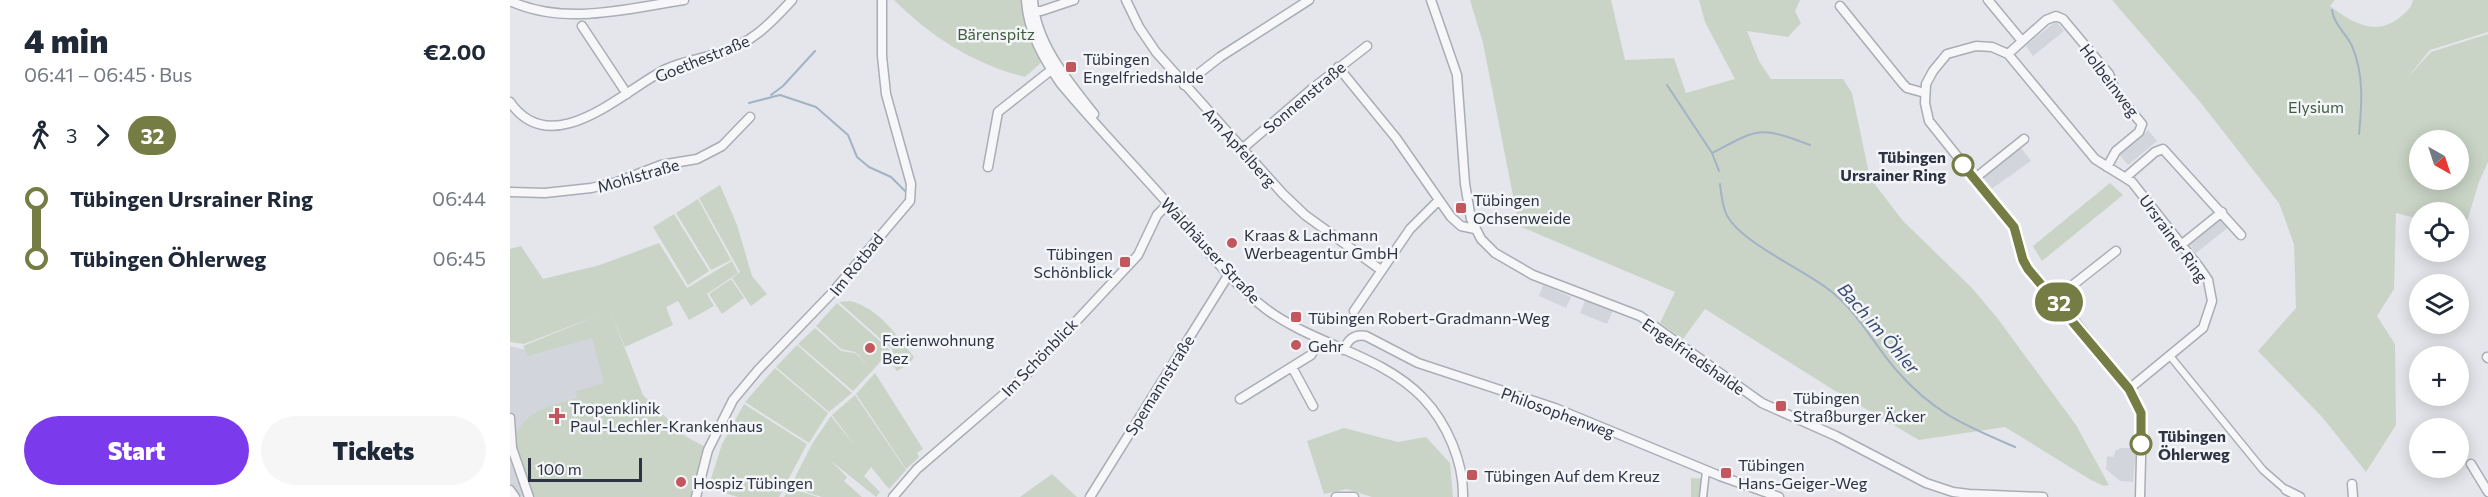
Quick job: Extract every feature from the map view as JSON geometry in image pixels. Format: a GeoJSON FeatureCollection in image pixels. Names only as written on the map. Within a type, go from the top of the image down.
{"type":"FeatureCollection","features":[{"type":"Feature","properties":{"kind":"street"},"geometry":{"type":"LineString","coordinates":[[510,1],[539,12],[573,15],[684,0]]}},
{"type":"Feature","properties":{"kind":"street","name":"Goethestraße"},"geometry":{"type":"LineString","coordinates":[[510,102],[529,121],[549,125],[589,116],[667,69],[743,45],[769,25],[792,0]]}},
{"type":"Feature","properties":{"kind":"street","name":"Im Rotbad"},"geometry":{"type":"LineString","coordinates":[[697,493],[712,441],[733,400],[747,382],[820,307],[910,201],[911,184],[886,94],[882,56],[882,0]]}},
{"type":"Feature","properties":{"kind":"street","name":"Waldhäuser Straße"},"geometry":{"type":"LineString","coordinates":[[1033,0],[1029,9],[1054,68],[1107,135],[1229,274],[1266,310],[1400,379],[1428,403],[1442,423],[1456,455],[1462,476],[1463,497]]}},
{"type":"Feature","properties":{"kind":"street"},"geometry":{"type":"LineString","coordinates":[[1029,9],[1050,9],[1074,0]]}},
{"type":"Feature","properties":{"kind":"street","name":"Am Apfelberg"},"geometry":{"type":"LineString","coordinates":[[1126,0],[1147,40],[1184,85],[1299,210],[1381,270]]}},
{"type":"Feature","properties":{"kind":"street"},"geometry":{"type":"LineString","coordinates":[[1184,85],[1220,57],[1309,0]]}},
{"type":"Feature","properties":{"kind":"street","name":"Engelfriedshalde"},"geometry":{"type":"LineString","coordinates":[[1431,0],[1457,75],[1466,197],[1475,229],[1488,247],[1510,263],[1640,316],[1762,403],[1842,438],[1926,483],[1953,492],[1969,494],[2043,497]]}},
{"type":"Feature","properties":{"kind":"street"},"geometry":{"type":"LineString","coordinates":[[1988,0],[2022,40]]}},
{"type":"Feature","properties":{"kind":"street"},"geometry":{"type":"LineString","coordinates":[[1840,6],[1903,84],[1907,88],[1925,93]]}},
{"type":"Feature","properties":{"kind":"street","name":"Holbeinweg"},"geometry":{"type":"LineString","coordinates":[[2008,54],[2046,20],[2060,16],[2109,74],[2116,93],[2142,124],[2139,132],[2116,151],[2108,167]]}},
{"type":"Feature","properties":{"kind":"street"},"geometry":{"type":"LineString","coordinates":[[582,26],[627,94]]}},
{"type":"Feature","properties":{"kind":"street","name":"Sonnenstraße"},"geometry":{"type":"LineString","coordinates":[[1242,149],[1338,67],[1367,46]]}},
{"type":"Feature","properties":{"kind":"street"},"geometry":{"type":"LineString","coordinates":[[2008,54],[1984,46],[1953,50],[1932,71],[1925,93],[1925,107],[1931,124],[2013,226],[2018,236],[2023,260],[2129,389],[2142,420],[2140,497]]}},
{"type":"Feature","properties":{"kind":"street","name":"Ursrainer Ring"},"geometry":{"type":"LineString","coordinates":[[2008,54],[2095,159],[2126,177],[2208,280],[2212,301],[2203,327],[2129,389]]}},
{"type":"Feature","properties":{"kind":"street"},"geometry":{"type":"LineString","coordinates":[[1338,67],[1389,128],[1455,223],[1475,229]]}},
{"type":"Feature","properties":{"kind":"street"},"geometry":{"type":"LineString","coordinates":[[988,167],[999,112],[1054,68]]}},
{"type":"Feature","properties":{"kind":"street","name":"Mohlstraße"},"geometry":{"type":"LineString","coordinates":[[510,192],[545,193],[591,188],[616,182],[661,165],[698,159],[722,146],[750,117]]}},
{"type":"Feature","properties":{"kind":"street"},"geometry":{"type":"LineString","coordinates":[[1974,179],[2024,139]]}},
{"type":"Feature","properties":{"kind":"street"},"geometry":{"type":"LineString","coordinates":[[2126,177],[2156,152],[2163,150],[2204,197],[2222,212],[2241,234]]}},
{"type":"Feature","properties":{"kind":"street"},"geometry":{"type":"LineString","coordinates":[[1354,310],[1410,230],[1439,200]]}},
{"type":"Feature","properties":{"kind":"street","name":"Im Schönblick"},"geometry":{"type":"LineString","coordinates":[[893,497],[917,469],[1026,375],[1138,255],[1157,215],[1168,204]]}},
{"type":"Feature","properties":{"kind":"street"},"geometry":{"type":"LineString","coordinates":[[2181,244],[2222,212]]}},
{"type":"Feature","properties":{"kind":"street"},"geometry":{"type":"LineString","coordinates":[[2055,299],[2116,250]]}},
{"type":"Feature","properties":{"kind":"street","name":"Spemannstraße"},"geometry":{"type":"LineString","coordinates":[[1090,497],[1229,274]]}},
{"type":"Feature","properties":{"kind":"street","name":"Philosophenweg"},"geometry":{"type":"LineString","coordinates":[[1344,350],[1350,339],[1360,335],[1366,336],[1418,363],[1560,410],[1706,471],[1779,497]]}},
{"type":"Feature","properties":{"kind":"street"},"geometry":{"type":"LineString","coordinates":[[1240,399],[1311,355],[1321,340]]}},
{"type":"Feature","properties":{"kind":"street"},"geometry":{"type":"LineString","coordinates":[[2170,356],[2263,470],[2286,490],[2300,497]]}},
{"type":"Feature","properties":{"kind":"street"},"geometry":{"type":"LineString","coordinates":[[1292,367],[1313,406]]}},
{"type":"Feature","properties":{"kind":"street"},"geometry":{"type":"LineString","coordinates":[[510,418],[512,451],[529,497]]}},
{"type":"Feature","properties":{"kind":"street"},"geometry":{"type":"LineString","coordinates":[[2471,464],[2488,492]]}},
{"type":"Feature","properties":{"kind":"street"},"geometry":{"type":"LineString","coordinates":[[1703,497],[1706,471]]}},
{"type":"Feature","properties":{"kind":"street"},"geometry":{"type":"LineString","coordinates":[[2352,484],[2353,497]]}},
{"type":"Feature","properties":{"kind":"street"},"geometry":{"type":"LineString","coordinates":[[510,490],[515,497]]}},
{"type":"Feature","properties":{"kind":"street"},"geometry":{"type":"LineString","coordinates":[[1338,497],[1354,497]]}},
{"type":"Feature","properties":{"kind":"shaded area"},"geometry":{"type":"Polygon","coordinates":[[[2056,21],[2064,31],[2033,56],[2026,46],[2056,21]]]}},
{"type":"Feature","properties":{"kind":"shaded area"},"geometry":{"type":"Polygon","coordinates":[[[2148,130],[2157,141],[2128,165],[2116,151],[2139,132],[2143,135],[2148,130]]]}},
{"type":"Feature","properties":{"kind":"shaded area"},"geometry":{"type":"Polygon","coordinates":[[[2019,145],[2031,161],[1990,190],[1980,177],[2019,145]]]}},
{"type":"Feature","properties":{"kind":"shaded area"},"geometry":{"type":"Polygon","coordinates":[[[2222,216],[2230,226],[2196,253],[2186,240],[2222,216]]]}},
{"type":"Feature","properties":{"kind":"shaded area"},"geometry":{"type":"Polygon","coordinates":[[[1543,285],[1571,297],[1566,308],[1539,296],[1543,285]]]}},
{"type":"Feature","properties":{"kind":"shaded area"},"geometry":{"type":"Polygon","coordinates":[[[1587,295],[1615,306],[1607,324],[1580,313],[1587,295]]]}},
{"type":"Feature","properties":{"kind":"shaded area","name":"Tropenklinik Paul-Lechler-Krankenhaus"},"geometry":{"type":"Polygon","coordinates":[[[593,324],[608,375],[544,497],[510,496],[510,346],[526,350],[593,324]]]}},
{"type":"Feature","properties":{"kind":"shaded area"},"geometry":{"type":"Polygon","coordinates":[[[2121,448],[2136,448],[2133,482],[2120,481],[2106,469],[2107,456],[2114,457],[2115,451],[2121,448]]]}},
{"type":"Feature","properties":{"kind":"green space","name":"Bärenspitz"},"geometry":{"type":"Polygon","coordinates":[[[894,0],[1026,0],[1044,60],[1025,77],[988,65],[938,37],[894,0]]]}},
{"type":"Feature","properties":{"kind":"green space"},"geometry":{"type":"Polygon","coordinates":[[[1470,0],[1611,0],[1625,60],[1674,58],[1686,93],[1735,79],[1705,22],[1699,0],[1800,0],[1795,11],[1801,23],[1788,37],[1747,31],[1759,61],[1771,79],[1843,79],[1852,93],[1870,178],[1903,221],[1972,288],[1998,319],[2076,425],[2109,485],[2104,486],[2091,480],[2005,427],[1919,440],[1832,389],[1705,309],[1683,339],[1660,323],[1675,292],[1519,226],[1483,43],[1470,0]]]}},
{"type":"Feature","properties":{"kind":"green space","name":"Elysium"},"geometry":{"type":"Polygon","coordinates":[[[2112,0],[2335,0],[2330,6],[2338,12],[2355,22],[2372,27],[2390,24],[2410,8],[2413,0],[2488,0],[2488,32],[2430,50],[2407,78],[2431,52],[2488,34],[2488,162],[2469,215],[2469,202],[2409,202],[2409,216],[2396,213],[2394,289],[2377,316],[2395,344],[2396,425],[2366,472],[2323,418],[2258,351],[2296,308],[2294,244],[2279,203],[2201,103],[2112,0]]]}},
{"type":"Feature","properties":{"kind":"green space"},"geometry":{"type":"Polygon","coordinates":[[[2110,183],[2123,195],[2042,261],[2033,246],[2110,183]]]}},
{"type":"Feature","properties":{"kind":"green space"},"geometry":{"type":"Polygon","coordinates":[[[720,185],[737,225],[752,276],[767,294],[751,306],[732,278],[740,272],[699,198],[720,185]]]}},
{"type":"Feature","properties":{"kind":"green space"},"geometry":{"type":"Polygon","coordinates":[[[698,199],[731,260],[711,270],[676,213],[698,199]]]}},
{"type":"Feature","properties":{"kind":"green space"},"geometry":{"type":"Polygon","coordinates":[[[674,214],[709,271],[688,285],[653,227],[674,214]]]}},
{"type":"Feature","properties":{"kind":"green space"},"geometry":{"type":"Polygon","coordinates":[[[659,243],[687,288],[732,261],[738,273],[707,294],[714,306],[689,320],[678,301],[666,307],[673,325],[625,347],[610,310],[643,395],[685,436],[709,449],[696,497],[536,497],[531,494],[517,455],[516,438],[520,428],[535,413],[577,398],[576,391],[604,383],[592,338],[528,356],[523,346],[599,315],[524,344],[510,342],[510,249],[521,246],[543,279],[600,265],[659,243]]]}},
{"type":"Feature","properties":{"kind":"green space"},"geometry":{"type":"Polygon","coordinates":[[[731,279],[744,298],[722,314],[709,294],[731,279]]]}},
{"type":"Feature","properties":{"kind":"green space"},"geometry":{"type":"Polygon","coordinates":[[[850,301],[870,310],[886,323],[914,357],[909,364],[897,371],[892,365],[895,359],[892,349],[839,302],[850,301]]]}},
{"type":"Feature","properties":{"kind":"green space"},"geometry":{"type":"Polygon","coordinates":[[[837,303],[890,350],[873,370],[855,352],[841,349],[816,326],[837,303]]]}},
{"type":"Feature","properties":{"kind":"green space"},"geometry":{"type":"Polygon","coordinates":[[[815,328],[841,351],[855,353],[873,370],[853,391],[798,344],[815,328]]]}},
{"type":"Feature","properties":{"kind":"green space"},"geometry":{"type":"Polygon","coordinates":[[[797,345],[852,393],[829,412],[776,367],[797,345]]]}},
{"type":"Feature","properties":{"kind":"green space"},"geometry":{"type":"Polygon","coordinates":[[[775,368],[828,413],[809,443],[745,402],[775,368]]]}},
{"type":"Feature","properties":{"kind":"green space"},"geometry":{"type":"Polygon","coordinates":[[[875,373],[923,449],[917,453],[919,457],[906,469],[856,394],[875,373]]]}},
{"type":"Feature","properties":{"kind":"green space"},"geometry":{"type":"Polygon","coordinates":[[[855,395],[906,470],[889,489],[871,467],[864,476],[880,492],[876,497],[830,460],[847,477],[844,481],[862,497],[822,497],[790,487],[812,444],[831,416],[856,447],[832,415],[855,395]]]}},
{"type":"Feature","properties":{"kind":"green space"},"geometry":{"type":"Polygon","coordinates":[[[744,404],[807,444],[779,497],[738,497],[708,488],[722,444],[744,404]]]}},
{"type":"Feature","properties":{"kind":"green space"},"geometry":{"type":"Polygon","coordinates":[[[1344,428],[1398,442],[1426,437],[1450,463],[1453,497],[1372,497],[1347,489],[1324,494],[1307,441],[1344,428]]]}},
{"type":"Feature","properties":{"kind":"green space"},"geometry":{"type":"Polygon","coordinates":[[[1052,474],[1077,497],[1020,497],[1052,474]]]}},
{"type":"Feature","properties":{"kind":"green space"},"geometry":{"type":"Polygon","coordinates":[[[1691,478],[1707,479],[1708,497],[1691,497],[1691,478]]]}},
{"type":"Feature","properties":{"kind":"green space"},"geometry":{"type":"Polygon","coordinates":[[[789,488],[818,497],[784,497],[789,488]]]}},
{"type":"Feature","properties":{"kind":"waterway"},"geometry":{"type":"LineString","coordinates":[[2332,10],[2335,20],[2350,41],[2359,67],[2361,100],[2359,134]]}},
{"type":"Feature","properties":{"kind":"waterway"},"geometry":{"type":"LineString","coordinates":[[771,95],[783,86],[815,51]]}},
{"type":"Feature","properties":{"kind":"waterway","name":"Bach im Öhler"},"geometry":{"type":"LineString","coordinates":[[1667,85],[1712,153],[1719,171]]}},
{"type":"Feature","properties":{"kind":"waterway"},"geometry":{"type":"LineString","coordinates":[[749,103],[780,95],[816,107],[848,135],[857,157],[869,167],[891,177],[906,192]]}},
{"type":"Feature","properties":{"kind":"waterway"},"geometry":{"type":"LineString","coordinates":[[1712,153],[1760,132],[1780,135],[1810,145]]}},
{"type":"Feature","properties":{"kind":"waterway","name":"Bach im Öhler"},"geometry":{"type":"LineString","coordinates":[[1720,184],[1725,211],[1743,234],[1821,284],[1842,301],[1897,371],[1924,398],[1965,424],[2015,447]]}},
{"type":"Feature","properties":{"kind":"bus line","name":"32"},"geometry":{"type":"LineString","coordinates":[[1963,165],[2014,227],[2023,260],[2028,269],[2061,304],[2135,397],[2142,420],[2141,444]]}},
{"type":"Feature","properties":{"kind":"place","name":"Tübingen Engelfriedshalde"},"geometry":{"type":"Point","coordinates":[1071,67]}},
{"type":"Feature","properties":{"kind":"place","name":"Tübingen Ursrainer Ring"},"geometry":{"type":"Point","coordinates":[1963,165]}},
{"type":"Feature","properties":{"kind":"place","name":"Tübingen Ochsenweide"},"geometry":{"type":"Point","coordinates":[1461,208]}},
{"type":"Feature","properties":{"kind":"place","name":"Kraas & Lachmann Werbeagentur GmbH"},"geometry":{"type":"Point","coordinates":[1232,243]}},
{"type":"Feature","properties":{"kind":"place","name":"Tübingen Schönblick"},"geometry":{"type":"Point","coordinates":[1125,262]}},
{"type":"Feature","properties":{"kind":"place","name":"Tübingen Robert-Gradmann-Weg"},"geometry":{"type":"Point","coordinates":[1296,317]}},
{"type":"Feature","properties":{"kind":"place","name":"Gehr"},"geometry":{"type":"Point","coordinates":[1296,345]}},
{"type":"Feature","properties":{"kind":"place","name":"Ferienwohnung Bez"},"geometry":{"type":"Point","coordinates":[870,348]}},
{"type":"Feature","properties":{"kind":"place","name":"Tübingen Straßburger Äcker"},"geometry":{"type":"Point","coordinates":[1781,406]}},
{"type":"Feature","properties":{"kind":"place","name":"Tropenklinik Paul-Lechler-Krankenhaus"},"geometry":{"type":"Point","coordinates":[557,416]}},
{"type":"Feature","properties":{"kind":"place","name":"Tübingen Öhlerweg"},"geometry":{"type":"Point","coordinates":[2141,444]}},
{"type":"Feature","properties":{"kind":"place","name":"Tübingen Hans-Geiger-Weg"},"geometry":{"type":"Point","coordinates":[1726,473]}},
{"type":"Feature","properties":{"kind":"place","name":"Tübingen Auf dem Kreuz"},"geometry":{"type":"Point","coordinates":[1472,475]}},
{"type":"Feature","properties":{"kind":"place","name":"Hospiz Tübingen"},"geometry":{"type":"Point","coordinates":[681,482]}}]}
